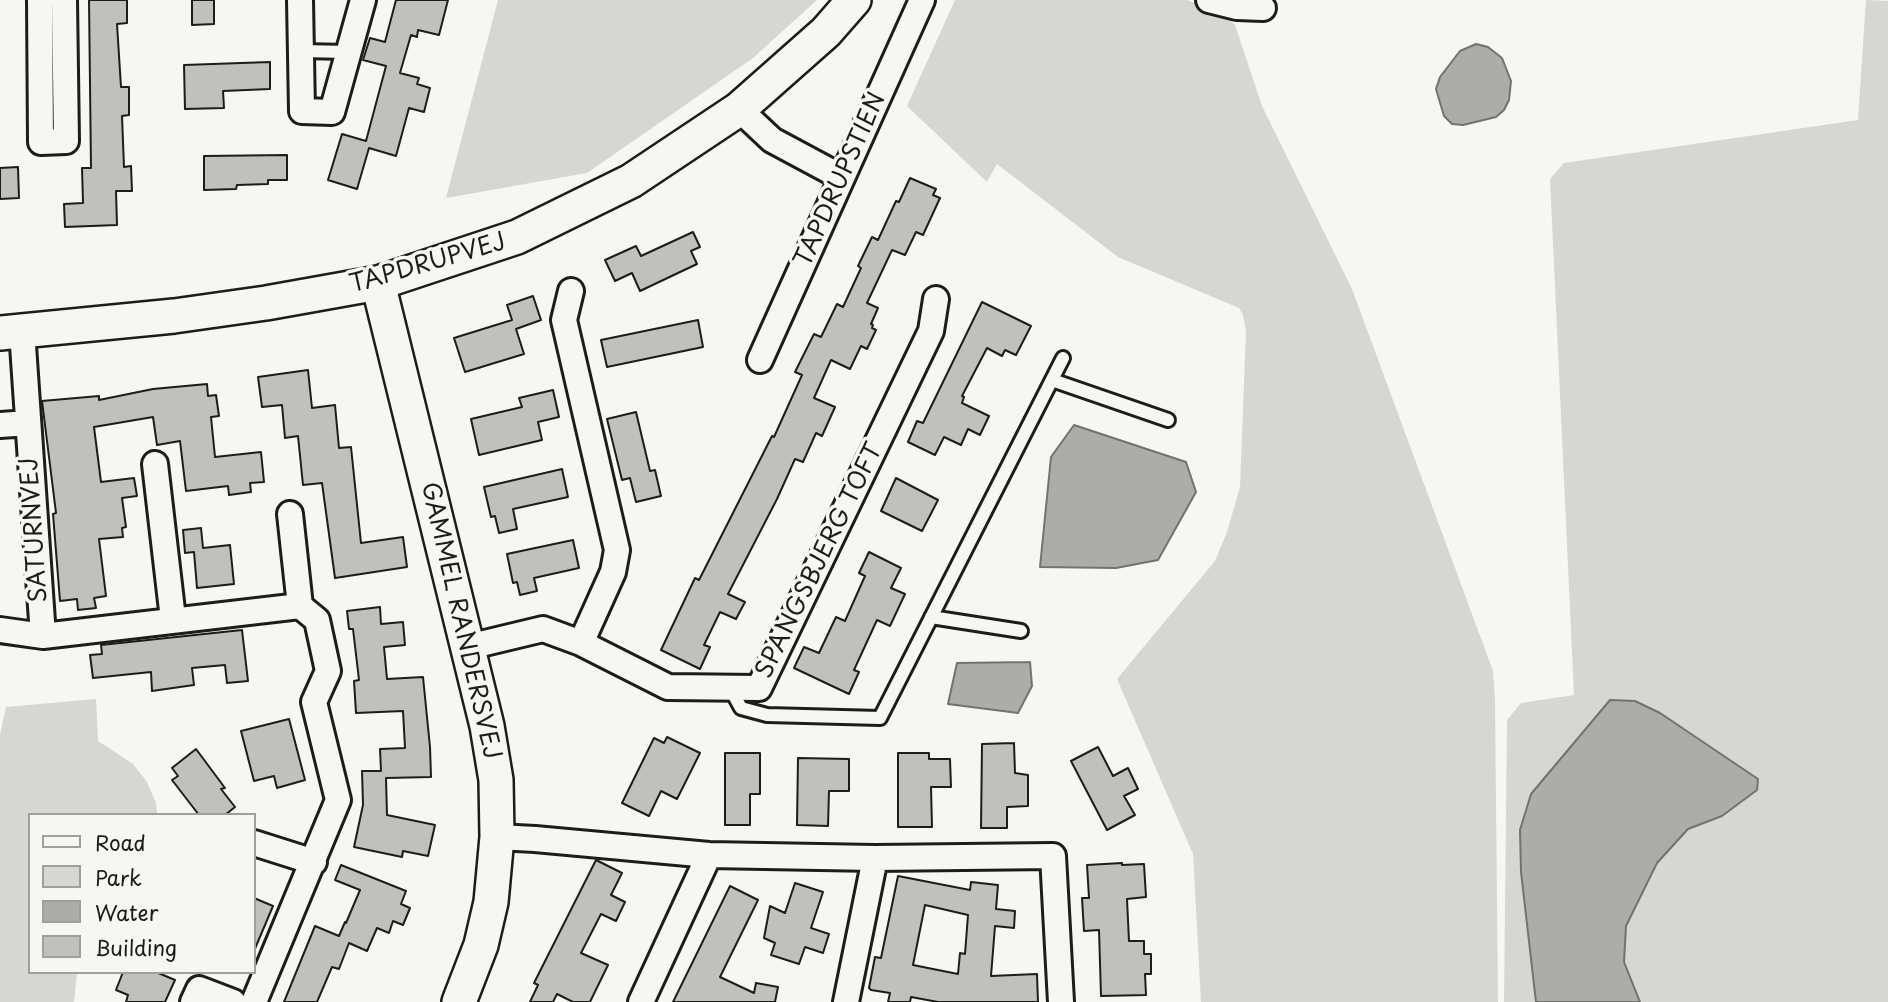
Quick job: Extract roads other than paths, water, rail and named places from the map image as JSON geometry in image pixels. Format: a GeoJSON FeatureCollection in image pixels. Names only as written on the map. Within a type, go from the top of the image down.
{"type":"FeatureCollection","features":[{"type":"Feature","properties":{"kind":"street"},"geometry":{"type":"LineString","coordinates":[[40,0],[41,142],[66,141],[64,0]]}},
{"type":"Feature","properties":{"kind":"street"},"geometry":{"type":"LineString","coordinates":[[300,0],[302,111],[332,112],[363,0]]}},
{"type":"Feature","properties":{"kind":"street","name":"TAPDRUPVEJ"},"geometry":{"type":"LineString","coordinates":[[11,332],[200,312],[379,283],[517,237],[631,181],[739,109],[826,32],[854,0]]}},
{"type":"Feature","properties":{"kind":"street","name":"TAPDRUPSTIEN"},"geometry":{"type":"LineString","coordinates":[[760,360],[922,0]]}},
{"type":"Feature","properties":{"kind":"street"},"geometry":{"type":"LineString","coordinates":[[1209,0],[1237,7],[1263,8]]}},
{"type":"Feature","properties":{"kind":"street"},"geometry":{"type":"LineString","coordinates":[[739,109],[772,140],[841,177]]}},
{"type":"Feature","properties":{"kind":"street","name":"GAMMEL RANDERSVEJ"},"geometry":{"type":"LineString","coordinates":[[379,283],[487,726],[496,780],[497,838],[488,913],[481,945],[459,1002]]}},
{"type":"Feature","properties":{"kind":"street"},"geometry":{"type":"LineString","coordinates":[[571,291],[564,320],[617,550],[613,572],[581,643]]}},
{"type":"Feature","properties":{"kind":"street","name":"SPANGSBJERG TOFT"},"geometry":{"type":"LineString","coordinates":[[468,647],[543,629],[581,643],[668,687],[759,688],[931,331],[936,299]]}},
{"type":"Feature","properties":{"kind":"street","name":"SATURNVEJ"},"geometry":{"type":"LineString","coordinates":[[11,332],[28,423],[43,636]]}},
{"type":"Feature","properties":{"kind":"street","name":"SATURNVEJ"},"geometry":{"type":"LineString","coordinates":[[0,425],[28,423]]}},
{"type":"Feature","properties":{"kind":"street"},"geometry":{"type":"LineString","coordinates":[[155,464],[173,619]]}},
{"type":"Feature","properties":{"kind":"street"},"geometry":{"type":"LineString","coordinates":[[254,1002],[338,800],[314,702],[328,671],[317,620],[300,606],[290,514]]}},
{"type":"Feature","properties":{"kind":"street","name":"SATURNVEJ"},"geometry":{"type":"LineString","coordinates":[[0,631],[43,636],[300,606]]}},
{"type":"Feature","properties":{"kind":"street"},"geometry":{"type":"LineString","coordinates":[[497,838],[535,838],[709,855],[875,858],[1053,856],[1061,1002]]}},
{"type":"Feature","properties":{"kind":"street"},"geometry":{"type":"LineString","coordinates":[[256,844],[314,862]]}},
{"type":"Feature","properties":{"kind":"street"},"geometry":{"type":"LineString","coordinates":[[641,1002],[709,855]]}},
{"type":"Feature","properties":{"kind":"street"},"geometry":{"type":"LineString","coordinates":[[846,1002],[875,858]]}},
{"type":"Feature","properties":{"kind":"street"},"geometry":{"type":"LineString","coordinates":[[192,1002],[199,989],[233,1002]]}},
{"type":"Feature","properties":{"kind":"lane"},"geometry":{"type":"LineString","coordinates":[[301,51],[348,52]]}},
{"type":"Feature","properties":{"kind":"lane"},"geometry":{"type":"LineString","coordinates":[[730,688],[741,708],[767,715],[880,718],[1063,358]]}},
{"type":"Feature","properties":{"kind":"lane"},"geometry":{"type":"LineString","coordinates":[[1052,380],[1168,420]]}},
{"type":"Feature","properties":{"kind":"lane"},"geometry":{"type":"LineString","coordinates":[[931,617],[1021,631]]}},
{"type":"Feature","properties":{"kind":"water"},"geometry":{"type":"Polygon","coordinates":[[[1476,44],[1488,47],[1502,58],[1511,81],[1509,100],[1504,110],[1496,117],[1463,125],[1452,124],[1444,116],[1436,89],[1440,77],[1460,51],[1476,44]]]}},
{"type":"Feature","properties":{"kind":"water"},"geometry":{"type":"Polygon","coordinates":[[[1074,425],[1186,462],[1196,492],[1158,560],[1116,568],[1040,567],[1051,457],[1074,425]]]}},
{"type":"Feature","properties":{"kind":"water"},"geometry":{"type":"Polygon","coordinates":[[[1030,662],[1032,686],[1018,713],[948,704],[957,663],[1030,662]]]}},
{"type":"Feature","properties":{"kind":"water"},"geometry":{"type":"Polygon","coordinates":[[[1610,700],[1635,701],[1660,713],[1758,779],[1757,790],[1722,816],[1688,829],[1657,863],[1626,926],[1624,962],[1640,1002],[1536,1002],[1521,872],[1520,830],[1531,794],[1610,700]]]}}]}
